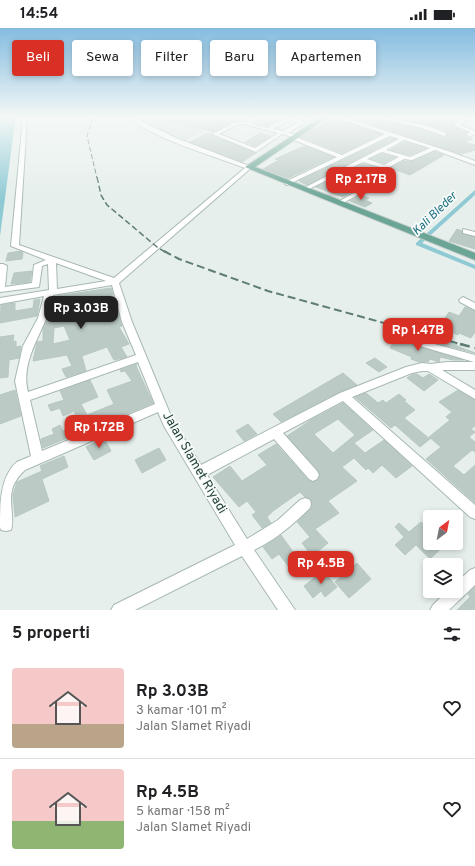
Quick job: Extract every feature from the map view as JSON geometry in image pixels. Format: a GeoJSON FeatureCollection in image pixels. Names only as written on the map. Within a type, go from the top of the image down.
{"type":"FeatureCollection","features":[{"type":"Feature","properties":{"kind":"main road"},"geometry":{"type":"LineString","coordinates":[[249,167],[282,145]]}},
{"type":"Feature","properties":{"kind":"main road"},"geometry":{"type":"LineString","coordinates":[[249,167],[475,257]]}},
{"type":"Feature","properties":{"kind":"street"},"geometry":{"type":"LineString","coordinates":[[23,145],[15,246],[115,282]]}},
{"type":"Feature","properties":{"kind":"street"},"geometry":{"type":"LineString","coordinates":[[0,301],[115,282],[249,167],[190,145]]}},
{"type":"Feature","properties":{"kind":"street"},"geometry":{"type":"LineString","coordinates":[[244,145],[256,150],[264,145]]}},
{"type":"Feature","properties":{"kind":"street"},"geometry":{"type":"LineString","coordinates":[[314,145],[342,157]]}},
{"type":"Feature","properties":{"kind":"street"},"geometry":{"type":"LineString","coordinates":[[287,183],[367,145]]}},
{"type":"Feature","properties":{"kind":"street"},"geometry":{"type":"LineString","coordinates":[[305,189],[391,145]]}},
{"type":"Feature","properties":{"kind":"street"},"geometry":{"type":"LineString","coordinates":[[424,145],[475,164]]}},
{"type":"Feature","properties":{"kind":"street"},"geometry":{"type":"LineString","coordinates":[[381,150],[412,159],[433,148]]}},
{"type":"Feature","properties":{"kind":"street"},"geometry":{"type":"LineString","coordinates":[[340,203],[384,178],[384,174],[380,170],[404,157]]}},
{"type":"Feature","properties":{"kind":"street"},"geometry":{"type":"LineString","coordinates":[[363,160],[385,167]]}},
{"type":"Feature","properties":{"kind":"street"},"geometry":{"type":"LineString","coordinates":[[466,231],[475,234]]}},
{"type":"Feature","properties":{"kind":"street"},"geometry":{"type":"LineString","coordinates":[[0,267],[3,266],[1,290],[36,285],[38,265],[52,260]]}},
{"type":"Feature","properties":{"kind":"street"},"geometry":{"type":"LineString","coordinates":[[38,459],[20,381],[28,346],[42,318],[51,292],[52,260]]}},
{"type":"Feature","properties":{"kind":"street","name":"Jalan Slamet Riyadi"},"geometry":{"type":"LineString","coordinates":[[115,282],[121,305],[168,423],[245,548],[288,610]]}},
{"type":"Feature","properties":{"kind":"street"},"geometry":{"type":"LineString","coordinates":[[463,300],[475,307]]}},
{"type":"Feature","properties":{"kind":"street"},"geometry":{"type":"LineString","coordinates":[[416,342],[475,359]]}},
{"type":"Feature","properties":{"kind":"street"},"geometry":{"type":"LineString","coordinates":[[24,398],[141,357]]}},
{"type":"Feature","properties":{"kind":"street"},"geometry":{"type":"LineString","coordinates":[[198,473],[344,396],[410,370],[422,367],[475,366]]}},
{"type":"Feature","properties":{"kind":"street"},"geometry":{"type":"LineString","coordinates":[[430,368],[475,395]]}},
{"type":"Feature","properties":{"kind":"street"},"geometry":{"type":"LineString","coordinates":[[344,396],[475,513]]}},
{"type":"Feature","properties":{"kind":"street"},"geometry":{"type":"LineString","coordinates":[[6,525],[3,488],[5,480],[16,469],[161,406]]}},
{"type":"Feature","properties":{"kind":"street"},"geometry":{"type":"LineString","coordinates":[[276,433],[313,475]]}},
{"type":"Feature","properties":{"kind":"street"},"geometry":{"type":"LineString","coordinates":[[119,610],[245,548],[283,525],[305,504]]}},
{"type":"Feature","properties":{"kind":"street"},"geometry":{"type":"LineString","coordinates":[[446,608],[475,575]]}},
{"type":"Feature","properties":{"kind":"water"},"geometry":{"type":"Polygon","coordinates":[[[0,145],[12,145],[0,236],[0,145]]]}},
{"type":"Feature","properties":{"kind":"building"},"geometry":{"type":"Polygon","coordinates":[[[198,145],[236,145],[256,153],[242,162],[198,145]]]}},
{"type":"Feature","properties":{"kind":"building"},"geometry":{"type":"Polygon","coordinates":[[[322,145],[358,145],[342,153],[322,145]]]}},
{"type":"Feature","properties":{"kind":"building"},"geometry":{"type":"Polygon","coordinates":[[[375,145],[383,145],[307,185],[299,181],[375,145]]]}},
{"type":"Feature","properties":{"kind":"building"},"geometry":{"type":"Polygon","coordinates":[[[398,145],[416,145],[426,148],[410,155],[390,150],[398,145]]]}},
{"type":"Feature","properties":{"kind":"building"},"geometry":{"type":"Polygon","coordinates":[[[434,145],[475,145],[475,150],[461,154],[434,145]]]}},
{"type":"Feature","properties":{"kind":"building"},"geometry":{"type":"Polygon","coordinates":[[[304,146],[333,157],[288,178],[263,169],[279,160],[275,159],[304,146]]]}},
{"type":"Feature","properties":{"kind":"building"},"geometry":{"type":"Polygon","coordinates":[[[435,152],[444,155],[410,175],[390,168],[404,161],[413,161],[435,152]]]}},
{"type":"Feature","properties":{"kind":"building"},"geometry":{"type":"Polygon","coordinates":[[[382,154],[395,157],[384,163],[371,159],[382,154]]]}},
{"type":"Feature","properties":{"kind":"building"},"geometry":{"type":"Polygon","coordinates":[[[363,164],[378,168],[378,175],[343,197],[316,187],[363,164]]]}},
{"type":"Feature","properties":{"kind":"building"},"geometry":{"type":"Polygon","coordinates":[[[360,195],[369,198],[365,200],[372,203],[365,207],[350,201],[360,195]]]}},
{"type":"Feature","properties":{"kind":"building"},"geometry":{"type":"Polygon","coordinates":[[[457,229],[462,231],[463,234],[475,237],[475,249],[449,241],[457,229]]]}},
{"type":"Feature","properties":{"kind":"building"},"geometry":{"type":"Polygon","coordinates":[[[21,251],[23,253],[22,259],[6,261],[8,253],[21,251]]]}},
{"type":"Feature","properties":{"kind":"building"},"geometry":{"type":"Polygon","coordinates":[[[32,271],[30,282],[11,284],[14,273],[32,271]]]}},
{"type":"Feature","properties":{"kind":"building"},"geometry":{"type":"Polygon","coordinates":[[[111,288],[113,295],[107,296],[108,309],[115,308],[116,314],[118,314],[122,326],[119,327],[129,344],[121,347],[127,357],[114,360],[107,347],[82,356],[86,371],[66,377],[62,369],[72,366],[67,355],[33,361],[37,342],[43,341],[43,329],[52,304],[56,304],[57,296],[111,288]],[[64,326],[54,328],[53,344],[70,340],[64,326]]]}},
{"type":"Feature","properties":{"kind":"building"},"geometry":{"type":"Polygon","coordinates":[[[40,299],[37,316],[0,323],[1,305],[15,303],[15,311],[33,308],[34,300],[40,299]]]}},
{"type":"Feature","properties":{"kind":"building"},"geometry":{"type":"Polygon","coordinates":[[[465,307],[475,311],[475,332],[471,338],[459,333],[458,335],[439,327],[449,312],[459,316],[465,307]]]}},
{"type":"Feature","properties":{"kind":"building"},"geometry":{"type":"Polygon","coordinates":[[[416,332],[457,345],[475,353],[416,338],[413,339],[416,332]]]}},
{"type":"Feature","properties":{"kind":"building"},"geometry":{"type":"Polygon","coordinates":[[[14,335],[13,342],[16,341],[16,347],[21,346],[19,358],[9,360],[8,377],[0,378],[0,337],[14,335]]]}},
{"type":"Feature","properties":{"kind":"building"},"geometry":{"type":"Polygon","coordinates":[[[397,336],[410,341],[413,345],[464,360],[453,360],[440,357],[439,362],[430,359],[428,362],[419,362],[411,359],[412,357],[390,348],[397,336]]]}},
{"type":"Feature","properties":{"kind":"building"},"geometry":{"type":"Polygon","coordinates":[[[375,358],[387,367],[379,372],[366,363],[375,358]]]}},
{"type":"Feature","properties":{"kind":"building"},"geometry":{"type":"Polygon","coordinates":[[[137,364],[136,366],[153,403],[43,448],[41,439],[54,434],[52,429],[60,425],[63,431],[79,424],[74,411],[63,416],[60,408],[51,411],[48,405],[64,400],[60,391],[90,380],[98,397],[81,404],[87,415],[114,404],[107,390],[132,381],[125,371],[121,372],[120,370],[137,364]]]}},
{"type":"Feature","properties":{"kind":"building"},"geometry":{"type":"Polygon","coordinates":[[[343,373],[357,385],[339,392],[281,422],[273,414],[343,373]]]}},
{"type":"Feature","properties":{"kind":"building"},"geometry":{"type":"Polygon","coordinates":[[[413,374],[417,374],[423,378],[429,374],[438,380],[424,391],[407,378],[413,374]]]}},
{"type":"Feature","properties":{"kind":"building"},"geometry":{"type":"Polygon","coordinates":[[[15,390],[21,416],[0,424],[0,395],[15,390]]]}},
{"type":"Feature","properties":{"kind":"building"},"geometry":{"type":"Polygon","coordinates":[[[458,390],[475,400],[475,426],[471,429],[475,432],[469,437],[475,442],[475,452],[472,450],[453,466],[464,475],[475,465],[475,503],[426,459],[441,447],[429,437],[450,420],[446,417],[452,412],[439,402],[458,390]]]}},
{"type":"Feature","properties":{"kind":"building"},"geometry":{"type":"Polygon","coordinates":[[[366,393],[378,403],[383,400],[386,403],[399,394],[406,400],[404,401],[415,410],[404,418],[430,439],[420,447],[395,425],[391,428],[355,397],[366,393]]]}},
{"type":"Feature","properties":{"kind":"building"},"geometry":{"type":"Polygon","coordinates":[[[343,403],[373,430],[354,443],[365,453],[384,440],[412,466],[396,478],[382,465],[373,473],[368,468],[366,470],[354,458],[342,467],[357,481],[328,501],[339,513],[315,529],[328,543],[312,556],[302,543],[310,537],[297,522],[311,508],[311,499],[305,497],[300,492],[273,511],[267,517],[271,523],[262,528],[252,515],[256,512],[247,501],[239,507],[213,477],[230,466],[242,481],[267,465],[258,455],[276,444],[308,480],[312,482],[318,480],[320,476],[318,470],[287,436],[311,420],[343,403]],[[338,419],[314,434],[333,453],[355,435],[338,419]]]}},
{"type":"Feature","properties":{"kind":"building"},"geometry":{"type":"Polygon","coordinates":[[[248,424],[257,434],[244,441],[236,431],[248,424]]]}},
{"type":"Feature","properties":{"kind":"building"},"geometry":{"type":"Polygon","coordinates":[[[104,438],[111,451],[94,460],[86,447],[104,438]]]}},
{"type":"Feature","properties":{"kind":"building"},"geometry":{"type":"Polygon","coordinates":[[[159,448],[166,460],[142,473],[135,460],[159,448]]]}},
{"type":"Feature","properties":{"kind":"building"},"geometry":{"type":"Polygon","coordinates":[[[64,456],[68,467],[42,479],[49,501],[15,517],[13,495],[17,482],[42,471],[40,466],[64,456]]]}},
{"type":"Feature","properties":{"kind":"building"},"geometry":{"type":"Polygon","coordinates":[[[421,522],[423,524],[423,550],[440,550],[431,558],[429,558],[416,545],[405,555],[395,545],[404,537],[395,527],[399,523],[409,532],[421,522]]]}},
{"type":"Feature","properties":{"kind":"building"},"geometry":{"type":"Polygon","coordinates":[[[281,535],[301,563],[292,571],[279,554],[272,559],[263,547],[281,535]]]}},
{"type":"Feature","properties":{"kind":"building"},"geometry":{"type":"Polygon","coordinates":[[[357,563],[371,579],[349,598],[335,582],[357,563]]]}},
{"type":"Feature","properties":{"kind":"building"},"geometry":{"type":"Polygon","coordinates":[[[323,571],[337,587],[325,597],[321,591],[313,598],[304,586],[323,571]]]}},
{"type":"Feature","properties":{"kind":"building"},"geometry":{"type":"Polygon","coordinates":[[[475,587],[475,610],[457,610],[470,597],[468,594],[475,587]]]}},
{"type":"Feature","properties":{"kind":"waterway","name":"Kali Bleder"},"geometry":{"type":"LineString","coordinates":[[475,192],[418,244],[475,267]]}},
{"type":"Feature","properties":{"kind":"railway"},"geometry":{"type":"LineString","coordinates":[[89,145],[97,178]]}},
{"type":"Feature","properties":{"kind":"railway"},"geometry":{"type":"LineString","coordinates":[[97,177],[101,195],[107,205],[165,252]]}},
{"type":"Feature","properties":{"kind":"railway"},"geometry":{"type":"LineString","coordinates":[[164,251],[179,259],[268,291],[464,345]]}},
{"type":"Feature","properties":{"kind":"railway"},"geometry":{"type":"LineString","coordinates":[[460,344],[475,348]]}}]}
